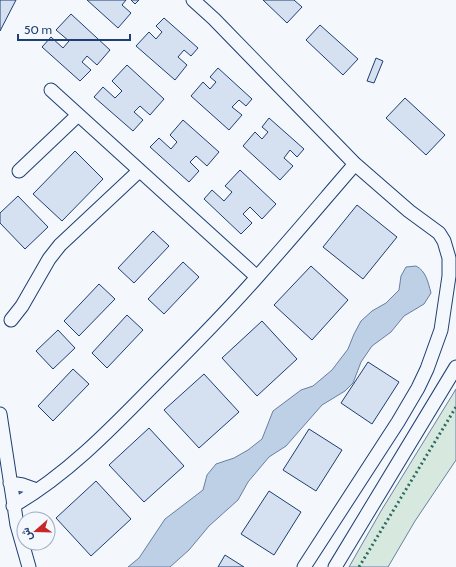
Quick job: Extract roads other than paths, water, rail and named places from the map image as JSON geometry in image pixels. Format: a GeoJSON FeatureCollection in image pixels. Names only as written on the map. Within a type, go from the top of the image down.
{"type":"FeatureCollection","features":[{"type":"Feature","properties":{"kind":"street"},"geometry":{"type":"LineString","coordinates":[[193,0],[214,19],[355,164],[409,211],[439,233],[444,241],[449,258],[448,280],[441,330],[435,349],[418,388],[398,422],[304,567]]}},
{"type":"Feature","properties":{"kind":"street"},"geometry":{"type":"LineString","coordinates":[[51,90],[257,278]]}},
{"type":"Feature","properties":{"kind":"street"},"geometry":{"type":"LineString","coordinates":[[19,171],[78,115]]}},
{"type":"Feature","properties":{"kind":"street"},"geometry":{"type":"LineString","coordinates":[[13,506],[69,467],[134,406],[257,278],[355,164]]}},
{"type":"Feature","properties":{"kind":"street"},"geometry":{"type":"LineString","coordinates":[[11,320],[22,306],[49,259],[60,245],[139,171]]}},
{"type":"Feature","properties":{"kind":"street"},"geometry":{"type":"LineString","coordinates":[[335,567],[456,367]]}},
{"type":"Feature","properties":{"kind":"street"},"geometry":{"type":"LineString","coordinates":[[0,414],[13,506],[17,526],[29,567]]}},
{"type":"Feature","properties":{"kind":"street"},"geometry":{"type":"LineString","coordinates":[[10,483],[23,485],[37,490]]}},
{"type":"Feature","properties":{"kind":"water"},"geometry":{"type":"Polygon","coordinates":[[[416,266],[422,271],[428,281],[431,293],[424,304],[404,316],[391,332],[372,346],[361,362],[353,383],[345,391],[322,405],[286,446],[269,457],[248,482],[238,500],[209,526],[189,550],[170,567],[128,567],[139,558],[165,519],[203,490],[207,475],[216,464],[234,458],[248,450],[262,439],[273,411],[301,390],[313,386],[332,370],[348,349],[361,321],[372,311],[386,303],[399,290],[401,276],[406,267],[416,266]]]}}]}
